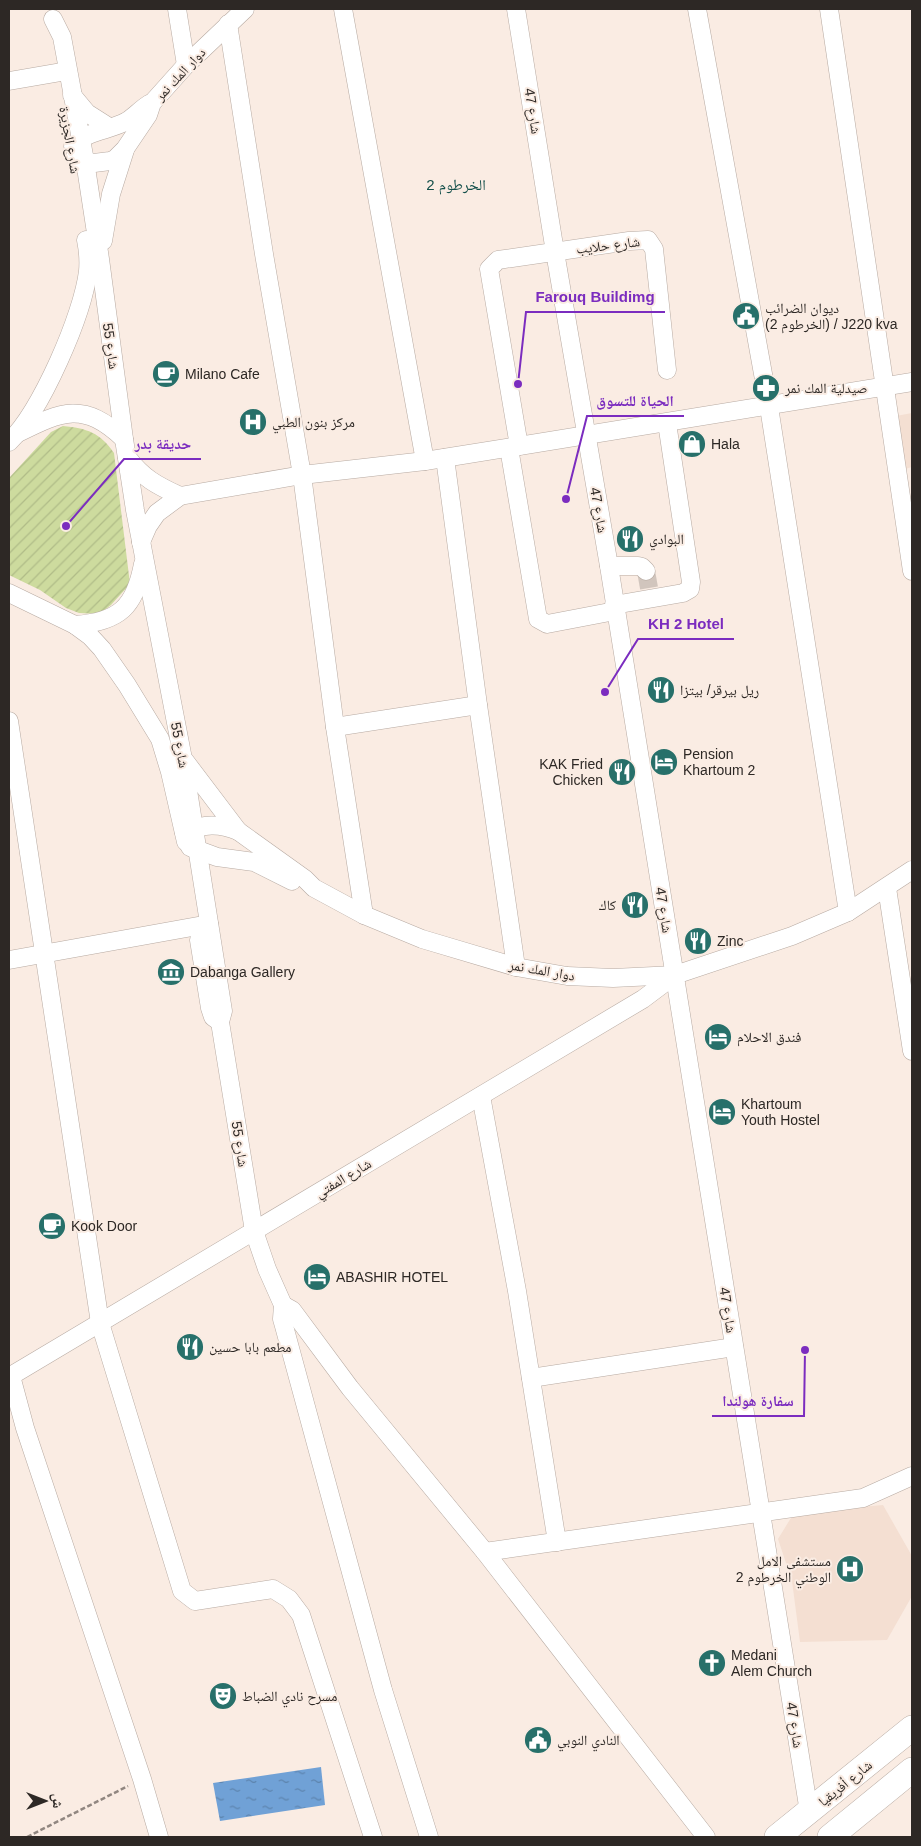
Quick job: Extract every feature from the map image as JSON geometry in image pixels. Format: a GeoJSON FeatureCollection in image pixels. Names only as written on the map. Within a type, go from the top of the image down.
{"type":"FeatureCollection","features":[{"type":"Feature","properties":{"kind":"highway","name":"شارع أفريقيا"},"geometry":{"type":"LineString","coordinates":[[777,1837],[912,1728]]}},
{"type":"Feature","properties":{"kind":"highway"},"geometry":{"type":"LineString","coordinates":[[830,1837],[912,1770]]}},
{"type":"Feature","properties":{"kind":"street"},"geometry":{"type":"LineString","coordinates":[[177,9],[186,65]]}},
{"type":"Feature","properties":{"kind":"street","name":"دوار المك نمر"},"geometry":{"type":"LineString","coordinates":[[78,151],[94,163],[110,161],[125,149],[148,115],[152,103],[186,65],[245,9]]}},
{"type":"Feature","properties":{"kind":"street"},"geometry":{"type":"LineString","coordinates":[[343,9],[424,461]]}},
{"type":"Feature","properties":{"kind":"street","name":"شارع 47"},"geometry":{"type":"LineString","coordinates":[[516,9],[555,252],[609,566],[809,1812]]}},
{"type":"Feature","properties":{"kind":"street"},"geometry":{"type":"LineString","coordinates":[[697,9],[769,407],[848,912]]}},
{"type":"Feature","properties":{"kind":"street"},"geometry":{"type":"LineString","coordinates":[[829,9],[912,571]]}},
{"type":"Feature","properties":{"kind":"street","name":"شارع الجزيرة"},"geometry":{"type":"LineString","coordinates":[[52,14],[62,38],[63,72],[78,151]]}},
{"type":"Feature","properties":{"kind":"street"},"geometry":{"type":"LineString","coordinates":[[228,24],[264,254],[302,475],[335,727],[364,915]]}},
{"type":"Feature","properties":{"kind":"street"},"geometry":{"type":"LineString","coordinates":[[9,81],[63,72]]}},
{"type":"Feature","properties":{"kind":"street","name":"شارع الجزيرة"},"geometry":{"type":"LineString","coordinates":[[63,72],[72,95],[94,260]]}},
{"type":"Feature","properties":{"kind":"street"},"geometry":{"type":"LineString","coordinates":[[72,95],[87,112],[109,127]]}},
{"type":"Feature","properties":{"kind":"street"},"geometry":{"type":"LineString","coordinates":[[78,151],[109,127],[125,122],[152,103]]}},
{"type":"Feature","properties":{"kind":"street"},"geometry":{"type":"LineString","coordinates":[[13,438],[43,392],[76,318],[125,149]]}},
{"type":"Feature","properties":{"kind":"street","name":"شارع حلايب"},"geometry":{"type":"LineString","coordinates":[[555,252],[629,240],[648,240],[654,249],[667,370]]}},
{"type":"Feature","properties":{"kind":"street"},"geometry":{"type":"LineString","coordinates":[[555,252],[498,260],[489,269],[538,619],[547,624],[615,608],[648,586],[683,594],[690,589],[691,582],[667,423]]}},
{"type":"Feature","properties":{"kind":"street","name":"شارع 55"},"geometry":{"type":"LineString","coordinates":[[94,260],[143,550],[183,759],[191,839],[204,895],[203,926],[223,1011],[220,1022],[254,1231],[266,1269],[283,1305],[282,1319],[290,1322]]}},
{"type":"Feature","properties":{"kind":"street"},"geometry":{"type":"LineString","coordinates":[[75,625],[99,622],[110,618],[132,600],[140,583],[143,550],[148,526],[157,513],[180,496],[302,475],[445,458],[769,407],[912,382]]}},
{"type":"Feature","properties":{"kind":"street"},"geometry":{"type":"LineString","coordinates":[[13,438],[54,416],[66,413],[95,418],[111,427],[145,478],[157,486],[180,496]]}},
{"type":"Feature","properties":{"kind":"street"},"geometry":{"type":"LineString","coordinates":[[445,458],[516,967]]}},
{"type":"Feature","properties":{"kind":"street"},"geometry":{"type":"LineString","coordinates":[[609,566],[642,567],[648,586]]}},
{"type":"Feature","properties":{"kind":"street"},"geometry":{"type":"LineString","coordinates":[[9,593],[75,625],[90,636],[102,649],[128,685],[153,726],[166,755],[191,839],[203,926],[9,960]]}},
{"type":"Feature","properties":{"kind":"street"},"geometry":{"type":"LineString","coordinates":[[335,727],[478,705]]}},
{"type":"Feature","properties":{"kind":"street"},"geometry":{"type":"LineString","coordinates":[[9,721],[15,798],[45,954],[100,1323],[182,1591],[195,1601],[273,1589],[289,1599],[301,1615],[373,1837]]}},
{"type":"Feature","properties":{"kind":"street"},"geometry":{"type":"LineString","coordinates":[[183,759],[238,832]]}},
{"type":"Feature","properties":{"kind":"street","name":"دوار المك نمر"},"geometry":{"type":"LineString","coordinates":[[191,839],[216,825],[238,832],[305,879],[314,888],[364,915],[422,939],[516,967],[567,976],[613,978],[675,975],[792,936],[848,912],[912,870]]}},
{"type":"Feature","properties":{"kind":"street"},"geometry":{"type":"LineString","coordinates":[[191,839],[228,858],[254,862],[301,886],[314,888]]}},
{"type":"Feature","properties":{"kind":"street"},"geometry":{"type":"LineString","coordinates":[[204,895],[212,873],[228,858]]}},
{"type":"Feature","properties":{"kind":"street"},"geometry":{"type":"LineString","coordinates":[[886,888],[912,1051]]}},
{"type":"Feature","properties":{"kind":"street","name":"شارع المفتي"},"geometry":{"type":"LineString","coordinates":[[10,1377],[643,999],[675,975]]}},
{"type":"Feature","properties":{"kind":"street"},"geometry":{"type":"LineString","coordinates":[[481,1096],[517,1291],[558,1542]]}},
{"type":"Feature","properties":{"kind":"street"},"geometry":{"type":"LineString","coordinates":[[290,1322],[350,1388],[485,1552],[706,1837]]}},
{"type":"Feature","properties":{"kind":"street"},"geometry":{"type":"LineString","coordinates":[[290,1322],[383,1690],[429,1837]]}},
{"type":"Feature","properties":{"kind":"street"},"geometry":{"type":"LineString","coordinates":[[531,1378],[734,1347]]}},
{"type":"Feature","properties":{"kind":"street"},"geometry":{"type":"LineString","coordinates":[[10,1377],[25,1428],[142,1779],[159,1837]]}},
{"type":"Feature","properties":{"kind":"street"},"geometry":{"type":"LineString","coordinates":[[485,1552],[863,1498],[912,1476]]}},
{"type":"Feature","properties":{"kind":"path"},"geometry":{"type":"LineString","coordinates":[[26,1837],[142,1779]]}},
{"type":"Feature","properties":{"kind":"shaded area"},"geometry":{"type":"Polygon","coordinates":[[[912,413],[912,467],[905,469],[896,416],[912,413]]]}},
{"type":"Feature","properties":{"kind":"shaded area","name":"مستشفى الامل الوطني الخرطوم 2"},"geometry":{"type":"Polygon","coordinates":[[[883,1505],[912,1556],[912,1596],[887,1640],[800,1642],[792,1581],[778,1539],[794,1513],[883,1505]]]}},
{"type":"Feature","properties":{"kind":"green space"},"geometry":{"type":"Polygon","coordinates":[[[63,426],[86,430],[98,436],[114,453],[130,584],[111,605],[99,614],[79,613],[66,608],[40,590],[9,575],[9,478],[51,432],[63,426]]]}},
{"type":"Feature","properties":{"kind":"water"},"geometry":{"type":"Polygon","coordinates":[[[321,1767],[325,1805],[220,1821],[213,1783],[321,1767]]]}},
{"type":"Feature","properties":{"kind":"tunnel"},"geometry":{"type":"LineString","coordinates":[[646,571],[649,588]]}},
{"type":"Feature","properties":{"kind":"place","name":"ديوان الضرائب (الخرطوم 2) / J220 kva"},"geometry":{"type":"Point","coordinates":[746,316]}},
{"type":"Feature","properties":{"kind":"place","name":"Milano Cafe"},"geometry":{"type":"Point","coordinates":[166,374]}},
{"type":"Feature","properties":{"kind":"place","name":"Farouq Buildimg"},"geometry":{"type":"Point","coordinates":[518,384]}},
{"type":"Feature","properties":{"kind":"place","name":"صيدلية المك نمر"},"geometry":{"type":"Point","coordinates":[766,388]}},
{"type":"Feature","properties":{"kind":"place","name":"مركز بنون الطبي"},"geometry":{"type":"Point","coordinates":[253,422]}},
{"type":"Feature","properties":{"kind":"place","name":"Hala"},"geometry":{"type":"Point","coordinates":[692,444]}},
{"type":"Feature","properties":{"kind":"place","name":"الحياة للتسوق"},"geometry":{"type":"Point","coordinates":[566,499]}},
{"type":"Feature","properties":{"kind":"place","name":"حديقة بدر"},"geometry":{"type":"Point","coordinates":[66,526]}},
{"type":"Feature","properties":{"kind":"place","name":"البوادي"},"geometry":{"type":"Point","coordinates":[630,539]}},
{"type":"Feature","properties":{"kind":"place","name":"ريل بيرقر/ بيتزا"},"geometry":{"type":"Point","coordinates":[661,690]}},
{"type":"Feature","properties":{"kind":"place","name":"KH 2 Hotel"},"geometry":{"type":"Point","coordinates":[605,692]}},
{"type":"Feature","properties":{"kind":"place","name":"Pension Khartoum 2"},"geometry":{"type":"Point","coordinates":[664,762]}},
{"type":"Feature","properties":{"kind":"place","name":"KAK Fried Chicken"},"geometry":{"type":"Point","coordinates":[622,772]}},
{"type":"Feature","properties":{"kind":"place","name":"كاك"},"geometry":{"type":"Point","coordinates":[635,905]}},
{"type":"Feature","properties":{"kind":"place","name":"Zinc"},"geometry":{"type":"Point","coordinates":[698,941]}},
{"type":"Feature","properties":{"kind":"place","name":"Dabanga Gallery"},"geometry":{"type":"Point","coordinates":[171,972]}},
{"type":"Feature","properties":{"kind":"place","name":"فندق الاحلام"},"geometry":{"type":"Point","coordinates":[718,1037]}},
{"type":"Feature","properties":{"kind":"place","name":"Khartoum Youth Hostel"},"geometry":{"type":"Point","coordinates":[722,1112]}},
{"type":"Feature","properties":{"kind":"place","name":"Kook Door"},"geometry":{"type":"Point","coordinates":[52,1226]}},
{"type":"Feature","properties":{"kind":"place","name":"ABASHIR HOTEL"},"geometry":{"type":"Point","coordinates":[317,1277]}},
{"type":"Feature","properties":{"kind":"place","name":"مطعم بابا حسين"},"geometry":{"type":"Point","coordinates":[190,1347]}},
{"type":"Feature","properties":{"kind":"place","name":"سفارة هولندا"},"geometry":{"type":"Point","coordinates":[805,1350]}},
{"type":"Feature","properties":{"kind":"place","name":"مستشفى الامل الوطني الخرطوم 2"},"geometry":{"type":"Point","coordinates":[850,1569]}},
{"type":"Feature","properties":{"kind":"place","name":"Medani Alem Church"},"geometry":{"type":"Point","coordinates":[712,1663]}},
{"type":"Feature","properties":{"kind":"place","name":"مسرح نادي الضباط"},"geometry":{"type":"Point","coordinates":[223,1696]}},
{"type":"Feature","properties":{"kind":"place","name":"النادي النوبي"},"geometry":{"type":"Point","coordinates":[538,1740]}},
{"type":"Feature","properties":{"kind":"district","name":"الخرطوم 2"},"geometry":{"type":"Point","coordinates":[456,185]}}]}
